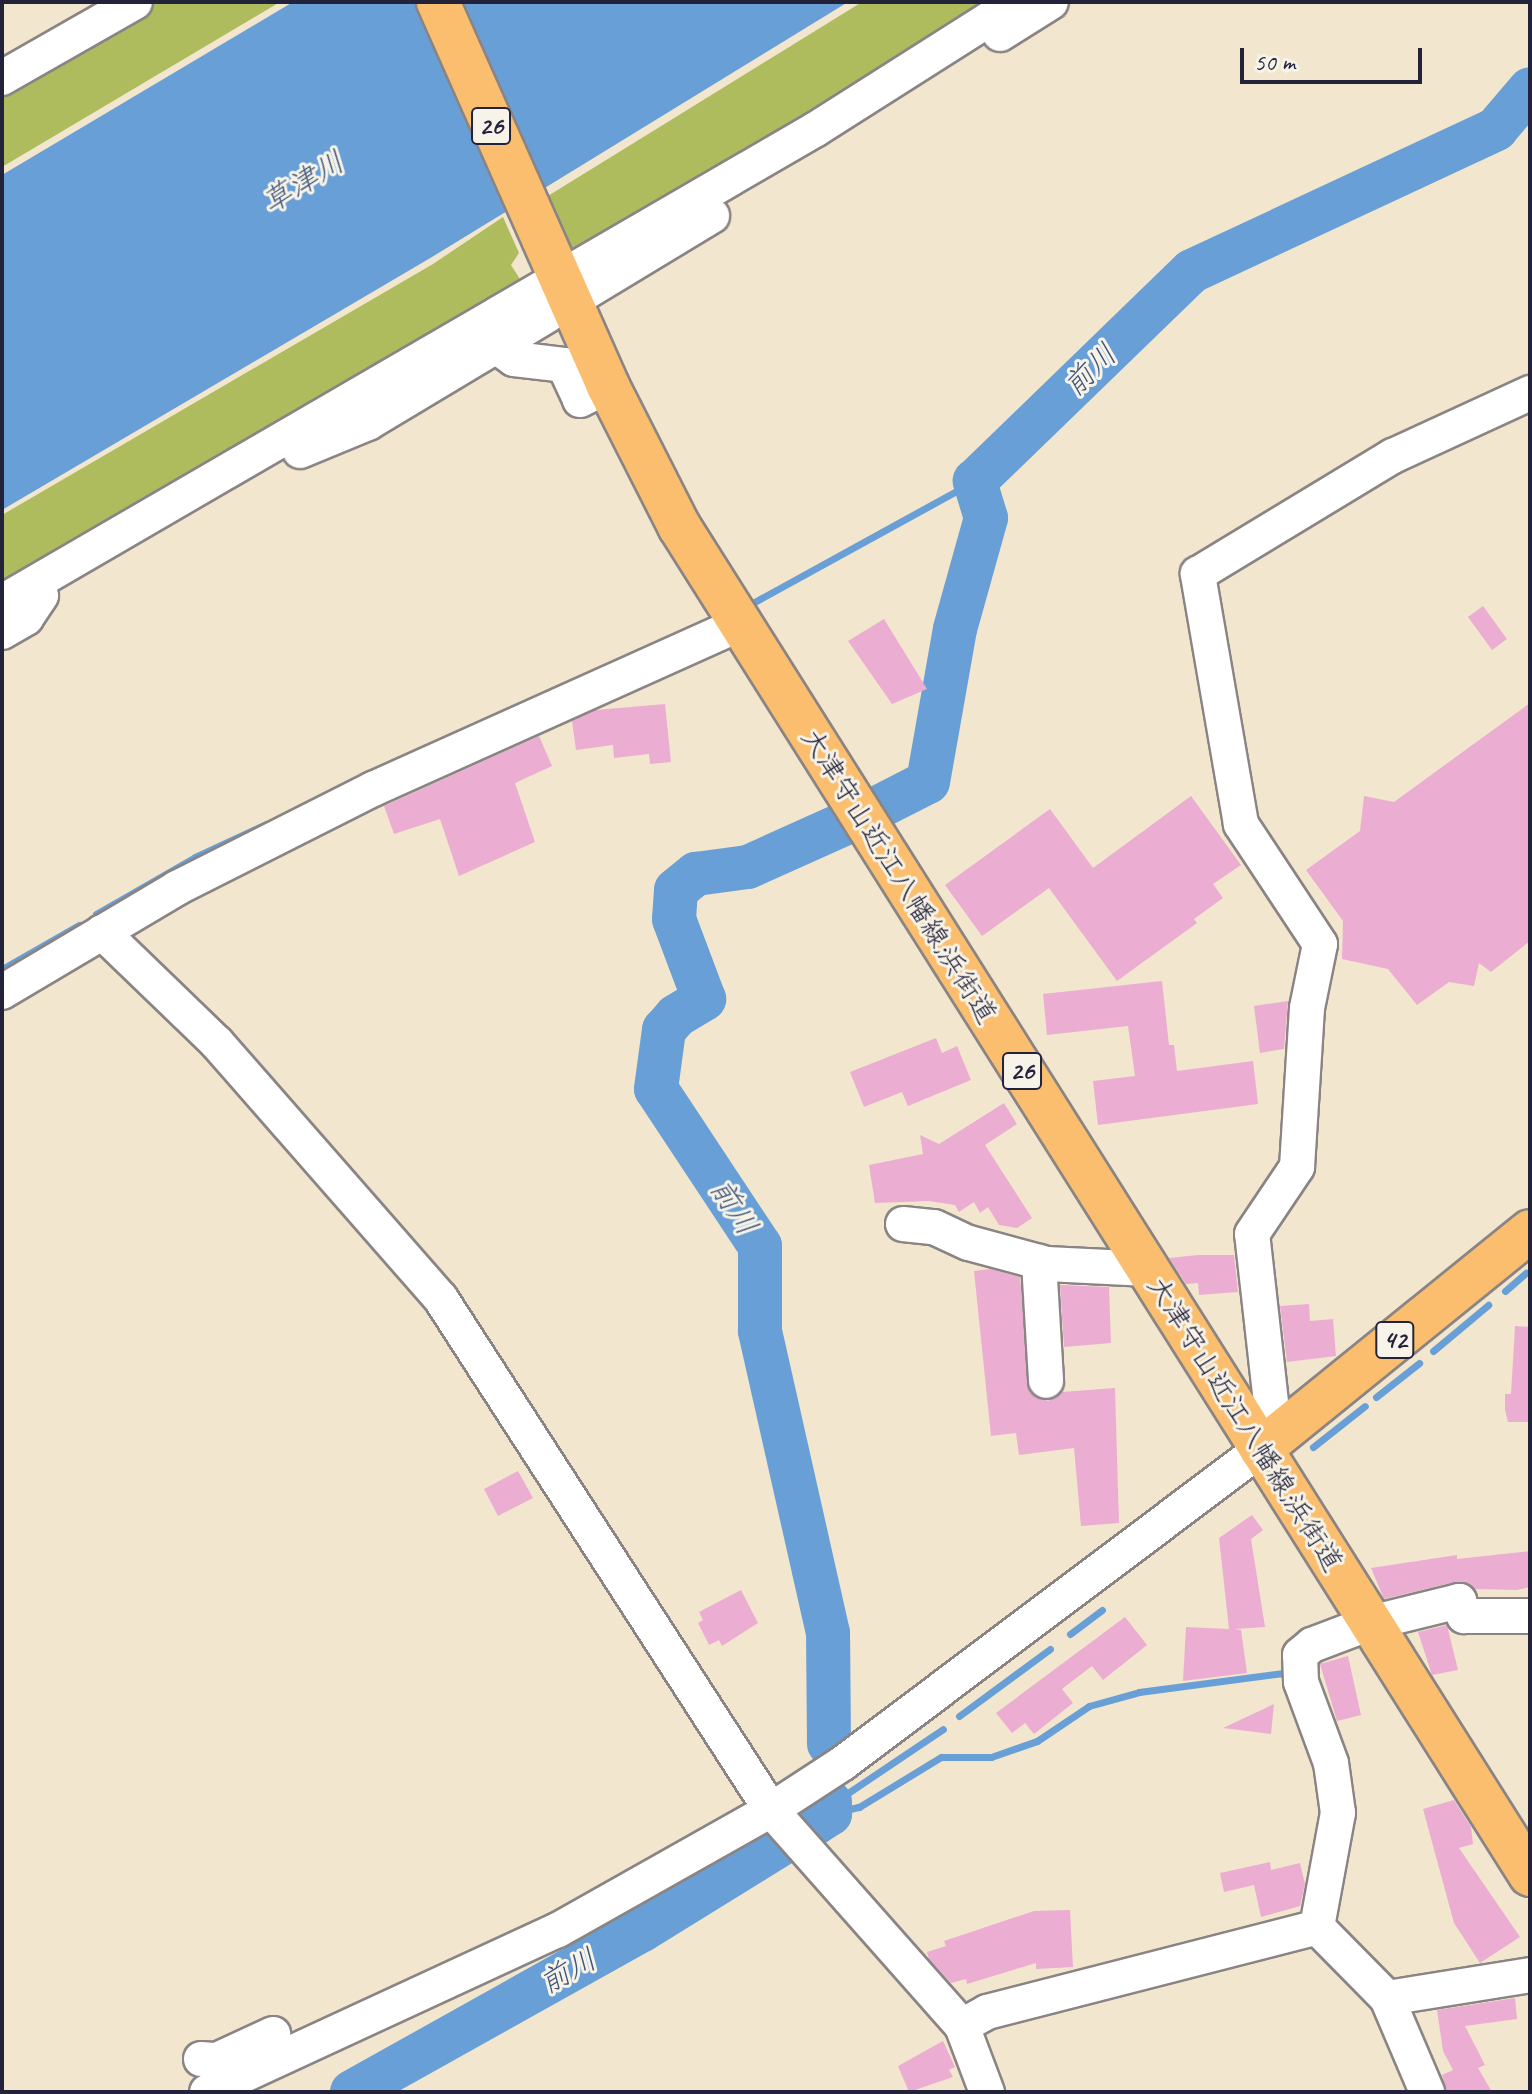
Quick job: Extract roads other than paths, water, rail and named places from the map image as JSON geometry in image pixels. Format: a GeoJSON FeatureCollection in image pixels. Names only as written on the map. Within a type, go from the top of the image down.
{"type":"FeatureCollection","features":[{"type":"Feature","properties":{"kind":"main road","name":"大津守山近江八幡線;浜街道"},"geometry":{"type":"LineString","coordinates":[[438,2],[559,285],[679,526],[738,625],[1148,1269],[1268,1444],[1370,1623],[1530,1875]]}},
{"type":"Feature","properties":{"kind":"main road","name":"42"},"geometry":{"type":"LineString","coordinates":[[1268,1444],[1527,1238]]}},
{"type":"Feature","properties":{"kind":"street"},"geometry":{"type":"LineString","coordinates":[[2,61],[89,12],[135,2]]}},
{"type":"Feature","properties":{"kind":"street"},"geometry":{"type":"LineString","coordinates":[[2,632],[26,618],[37,591],[908,82],[1031,5]]}},
{"type":"Feature","properties":{"kind":"street"},"geometry":{"type":"LineString","coordinates":[[2,78],[89,12]]}},
{"type":"Feature","properties":{"kind":"street"},"geometry":{"type":"LineString","coordinates":[[2,602],[77,583],[302,450],[368,423],[496,346],[559,285]]}},
{"type":"Feature","properties":{"kind":"street"},"geometry":{"type":"LineString","coordinates":[[496,346],[514,359],[564,365],[580,400],[608,386]]}},
{"type":"Feature","properties":{"kind":"street"},"geometry":{"type":"LineString","coordinates":[[207,2092],[558,1930],[800,1792],[1268,1444],[1252,1234],[1297,1167],[1307,1008],[1320,944],[1241,824],[1198,574],[1393,456],[1530,393]]}},
{"type":"Feature","properties":{"kind":"street"},"geometry":{"type":"LineString","coordinates":[[2,992],[102,932],[373,789],[738,625]]}},
{"type":"Feature","properties":{"kind":"street"},"geometry":{"type":"LineString","coordinates":[[102,932],[217,1043],[441,1299],[770,1808],[803,1851],[962,2026],[987,2092]]}},
{"type":"Feature","properties":{"kind":"street"},"geometry":{"type":"LineString","coordinates":[[903,1224],[934,1227],[1039,1262],[1148,1269]]}},
{"type":"Feature","properties":{"kind":"street"},"geometry":{"type":"LineString","coordinates":[[1039,1262],[1046,1381]]}},
{"type":"Feature","properties":{"kind":"street"},"geometry":{"type":"LineString","coordinates":[[1317,1927],[1338,1813],[1331,1763],[1301,1682],[1300,1655],[1312,1645],[1370,1623],[1459,1601],[1464,1616],[1530,1616]]}},
{"type":"Feature","properties":{"kind":"street"},"geometry":{"type":"LineString","coordinates":[[201,2059],[217,2060],[536,1916],[708,1825],[770,1808]]}},
{"type":"Feature","properties":{"kind":"street"},"geometry":{"type":"LineString","coordinates":[[962,2026],[987,2012],[1317,1927]]}},
{"type":"Feature","properties":{"kind":"street"},"geometry":{"type":"LineString","coordinates":[[1317,1927],[1387,1998],[1427,2092]]}},
{"type":"Feature","properties":{"kind":"street"},"geometry":{"type":"LineString","coordinates":[[1387,1998],[1530,1975]]}},
{"type":"Feature","properties":{"kind":"water","name":"草津川"},"geometry":{"type":"Polygon","coordinates":[[[293,2],[848,2],[432,257],[2,510],[2,175],[293,2]]]}},
{"type":"Feature","properties":{"kind":"waterway","name":"前川"},"geometry":{"type":"LineString","coordinates":[[875,809],[928,782],[955,629],[986,518],[975,481],[1192,271],[1496,129],[1530,89]]}},
{"type":"Feature","properties":{"kind":"waterway"},"geometry":{"type":"LineString","coordinates":[[749,605],[975,481]]}},
{"type":"Feature","properties":{"kind":"waterway","name":"前川"},"geometry":{"type":"LineString","coordinates":[[829,1744],[828,1633],[760,1331],[760,1246],[656,1089],[664,1030],[676,1016],[704,999],[674,919],[676,890],[696,874],[748,867],[846,823]]}},
{"type":"Feature","properties":{"kind":"waterway"},"geometry":{"type":"LineString","coordinates":[[96,914],[195,857],[266,824]]}},
{"type":"Feature","properties":{"kind":"waterway"},"geometry":{"type":"LineString","coordinates":[[2,969],[79,925]]}},
{"type":"Feature","properties":{"kind":"waterway"},"geometry":{"type":"LineString","coordinates":[[1505,1291],[1526,1273]]}},
{"type":"Feature","properties":{"kind":"waterway"},"geometry":{"type":"LineString","coordinates":[[1433,1351],[1488,1305]]}},
{"type":"Feature","properties":{"kind":"waterway"},"geometry":{"type":"LineString","coordinates":[[1376,1397],[1419,1363]]}},
{"type":"Feature","properties":{"kind":"waterway"},"geometry":{"type":"LineString","coordinates":[[1313,1447],[1365,1406]]}},
{"type":"Feature","properties":{"kind":"waterway"},"geometry":{"type":"LineString","coordinates":[[1070,1634],[1102,1610]]}},
{"type":"Feature","properties":{"kind":"waterway"},"geometry":{"type":"LineString","coordinates":[[959,1716],[1050,1649]]}},
{"type":"Feature","properties":{"kind":"waterway"},"geometry":{"type":"LineString","coordinates":[[830,1814],[859,1807],[941,1757],[991,1757],[1037,1741],[1089,1706],[1139,1692],[1290,1672]]}},
{"type":"Feature","properties":{"kind":"waterway"},"geometry":{"type":"LineString","coordinates":[[830,1805],[943,1729]]}},
{"type":"Feature","properties":{"kind":"waterway","name":"前川"},"geometry":{"type":"LineString","coordinates":[[805,1830],[830,1814],[830,1802]]}},
{"type":"Feature","properties":{"kind":"waterway","name":"前川"},"geometry":{"type":"LineString","coordinates":[[352,2092],[642,1930],[781,1844]]}}]}
